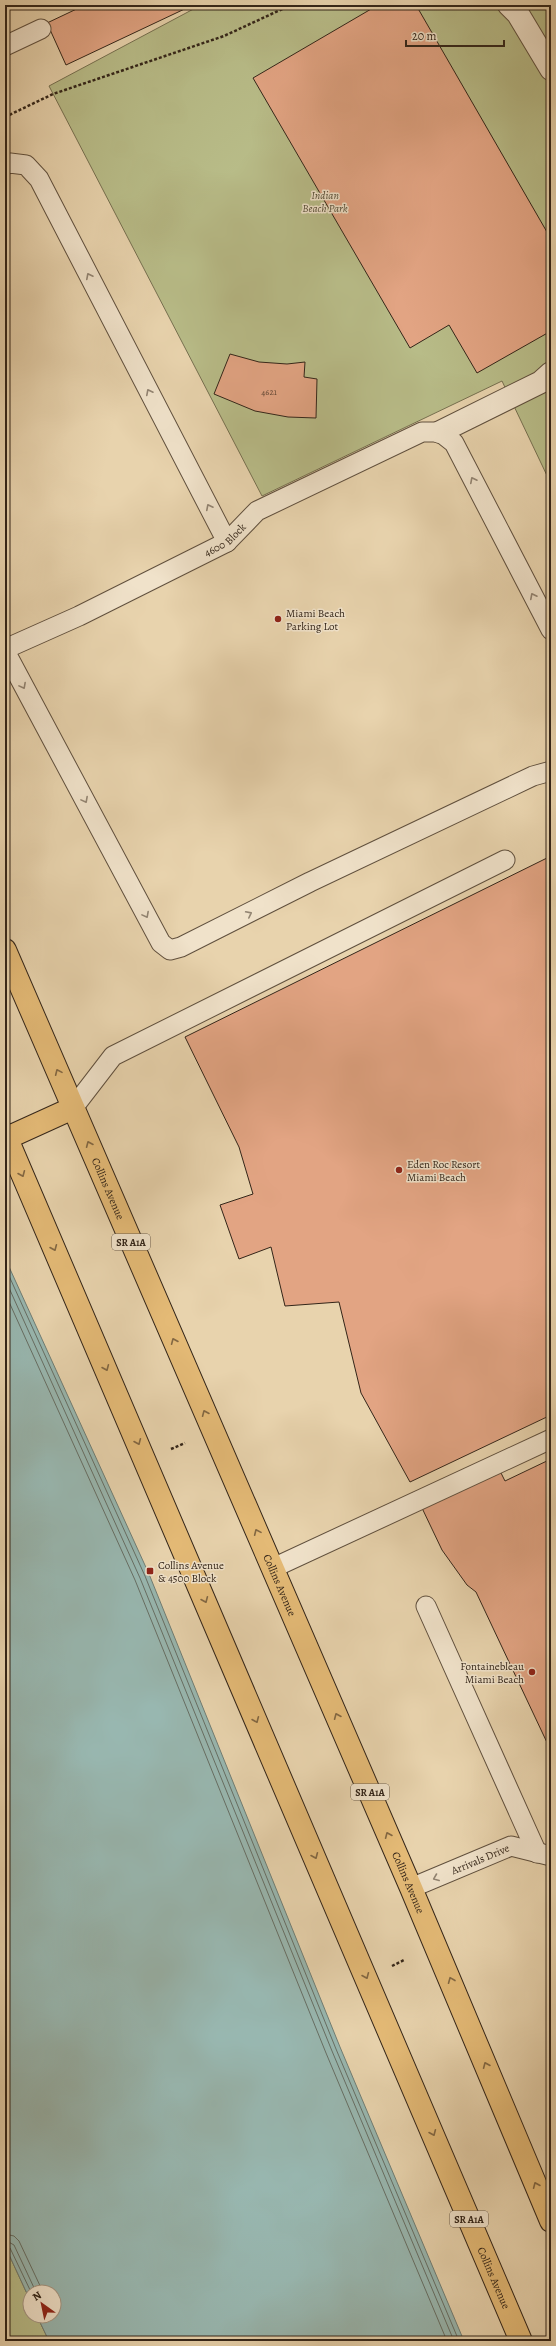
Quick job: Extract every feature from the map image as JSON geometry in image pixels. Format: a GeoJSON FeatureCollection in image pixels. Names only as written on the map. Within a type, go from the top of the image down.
{"type":"FeatureCollection","features":[{"type":"Feature","properties":{"kind":"main road","name":"Collins Avenue"},"geometry":{"type":"LineString","coordinates":[[5,950],[411,1888],[551,2221]]}},
{"type":"Feature","properties":{"kind":"main road"},"geometry":{"type":"LineString","coordinates":[[6,1136],[73,1108]]}},
{"type":"Feature","properties":{"kind":"main road","name":"Collins Avenue"},"geometry":{"type":"LineString","coordinates":[[6,1136],[521,2341]]}},
{"type":"Feature","properties":{"kind":"street"},"geometry":{"type":"LineString","coordinates":[[509,5],[518,14],[551,68]]}},
{"type":"Feature","properties":{"kind":"street"},"geometry":{"type":"LineString","coordinates":[[440,432],[541,382],[551,373]]}},
{"type":"Feature","properties":{"kind":"lane"},"geometry":{"type":"LineString","coordinates":[[5,46],[41,29]]}},
{"type":"Feature","properties":{"kind":"lane"},"geometry":{"type":"LineString","coordinates":[[5,165],[10,163],[26,164],[39,179],[227,542]]}},
{"type":"Feature","properties":{"kind":"lane","name":"4600 Block"},"geometry":{"type":"LineString","coordinates":[[5,650],[79,616],[227,542],[257,511],[422,432],[440,432]]}},
{"type":"Feature","properties":{"kind":"lane"},"geometry":{"type":"LineString","coordinates":[[440,432],[454,443],[551,630]]}},
{"type":"Feature","properties":{"kind":"lane"},"geometry":{"type":"LineString","coordinates":[[5,650],[161,943],[170,950],[181,947],[310,882],[533,776],[551,770]]}},
{"type":"Feature","properties":{"kind":"lane"},"geometry":{"type":"LineString","coordinates":[[73,1108],[113,1056],[505,860]]}},
{"type":"Feature","properties":{"kind":"lane"},"geometry":{"type":"LineString","coordinates":[[273,1568],[551,1439]]}},
{"type":"Feature","properties":{"kind":"lane"},"geometry":{"type":"LineString","coordinates":[[426,1606],[544,1854]]}},
{"type":"Feature","properties":{"kind":"lane","name":"Arrivals Drive"},"geometry":{"type":"LineString","coordinates":[[411,1888],[511,1846],[544,1854]]}},
{"type":"Feature","properties":{"kind":"path"},"geometry":{"type":"LineString","coordinates":[[5,117],[53,94],[224,36],[291,5]]}},
{"type":"Feature","properties":{"kind":"path"},"geometry":{"type":"LineString","coordinates":[[168,1450],[185,1443]]}},
{"type":"Feature","properties":{"kind":"path"},"geometry":{"type":"LineString","coordinates":[[392,1966],[404,1960]]}},
{"type":"Feature","properties":{"kind":"green space","name":"Indian Beach Park"},"geometry":{"type":"Polygon","coordinates":[[[201,5],[551,5],[551,484],[502,381],[262,496],[49,86],[201,5]]]}},
{"type":"Feature","properties":{"kind":"green space"},"geometry":{"type":"Polygon","coordinates":[[[5,2246],[23,2284],[22,2324],[41,2324],[49,2341],[5,2341],[5,2246]]]}},
{"type":"Feature","properties":{"kind":"water"},"geometry":{"type":"Polygon","coordinates":[[[5,1258],[149,1574],[340,2047],[464,2341],[49,2341],[41,2324],[62,2324],[62,2284],[23,2284],[5,2246],[5,1258]]]}},
{"type":"Feature","properties":{"kind":"building"},"geometry":{"type":"Polygon","coordinates":[[[85,5],[193,5],[66,65],[47,23],[85,5]]]}},
{"type":"Feature","properties":{"kind":"building"},"geometry":{"type":"Polygon","coordinates":[[[378,5],[416,5],[551,239],[551,331],[477,373],[449,325],[410,348],[253,78],[378,5]]]}},
{"type":"Feature","properties":{"kind":"building"},"geometry":{"type":"Polygon","coordinates":[[[230,354],[259,362],[287,364],[305,362],[304,377],[317,379],[316,418],[288,417],[255,411],[214,394],[230,354]]]}},
{"type":"Feature","properties":{"kind":"building","name":"Eden Roc Resort Miami Beach"},"geometry":{"type":"Polygon","coordinates":[[[551,856],[551,1415],[410,1482],[361,1393],[339,1302],[285,1306],[271,1247],[239,1259],[220,1205],[253,1194],[239,1147],[185,1037],[551,856]]]}},
{"type":"Feature","properties":{"kind":"building","name":"Fontainebleau Miami Beach"},"geometry":{"type":"Polygon","coordinates":[[[551,1459],[551,1751],[476,1592],[467,1585],[442,1550],[422,1508],[500,1471],[505,1481],[551,1459]]]}},
{"type":"Feature","properties":{"kind":"place","name":"Miami Beach Parking Lot"},"geometry":{"type":"Point","coordinates":[278,619]}},
{"type":"Feature","properties":{"kind":"place","name":"Eden Roc Resort Miami Beach"},"geometry":{"type":"Point","coordinates":[399,1170]}},
{"type":"Feature","properties":{"kind":"place","name":"Collins Avenue & 4500 Block"},"geometry":{"type":"Point","coordinates":[150,1571]}},
{"type":"Feature","properties":{"kind":"place","name":"Fontainebleau Miami Beach"},"geometry":{"type":"Point","coordinates":[532,1672]}}]}
